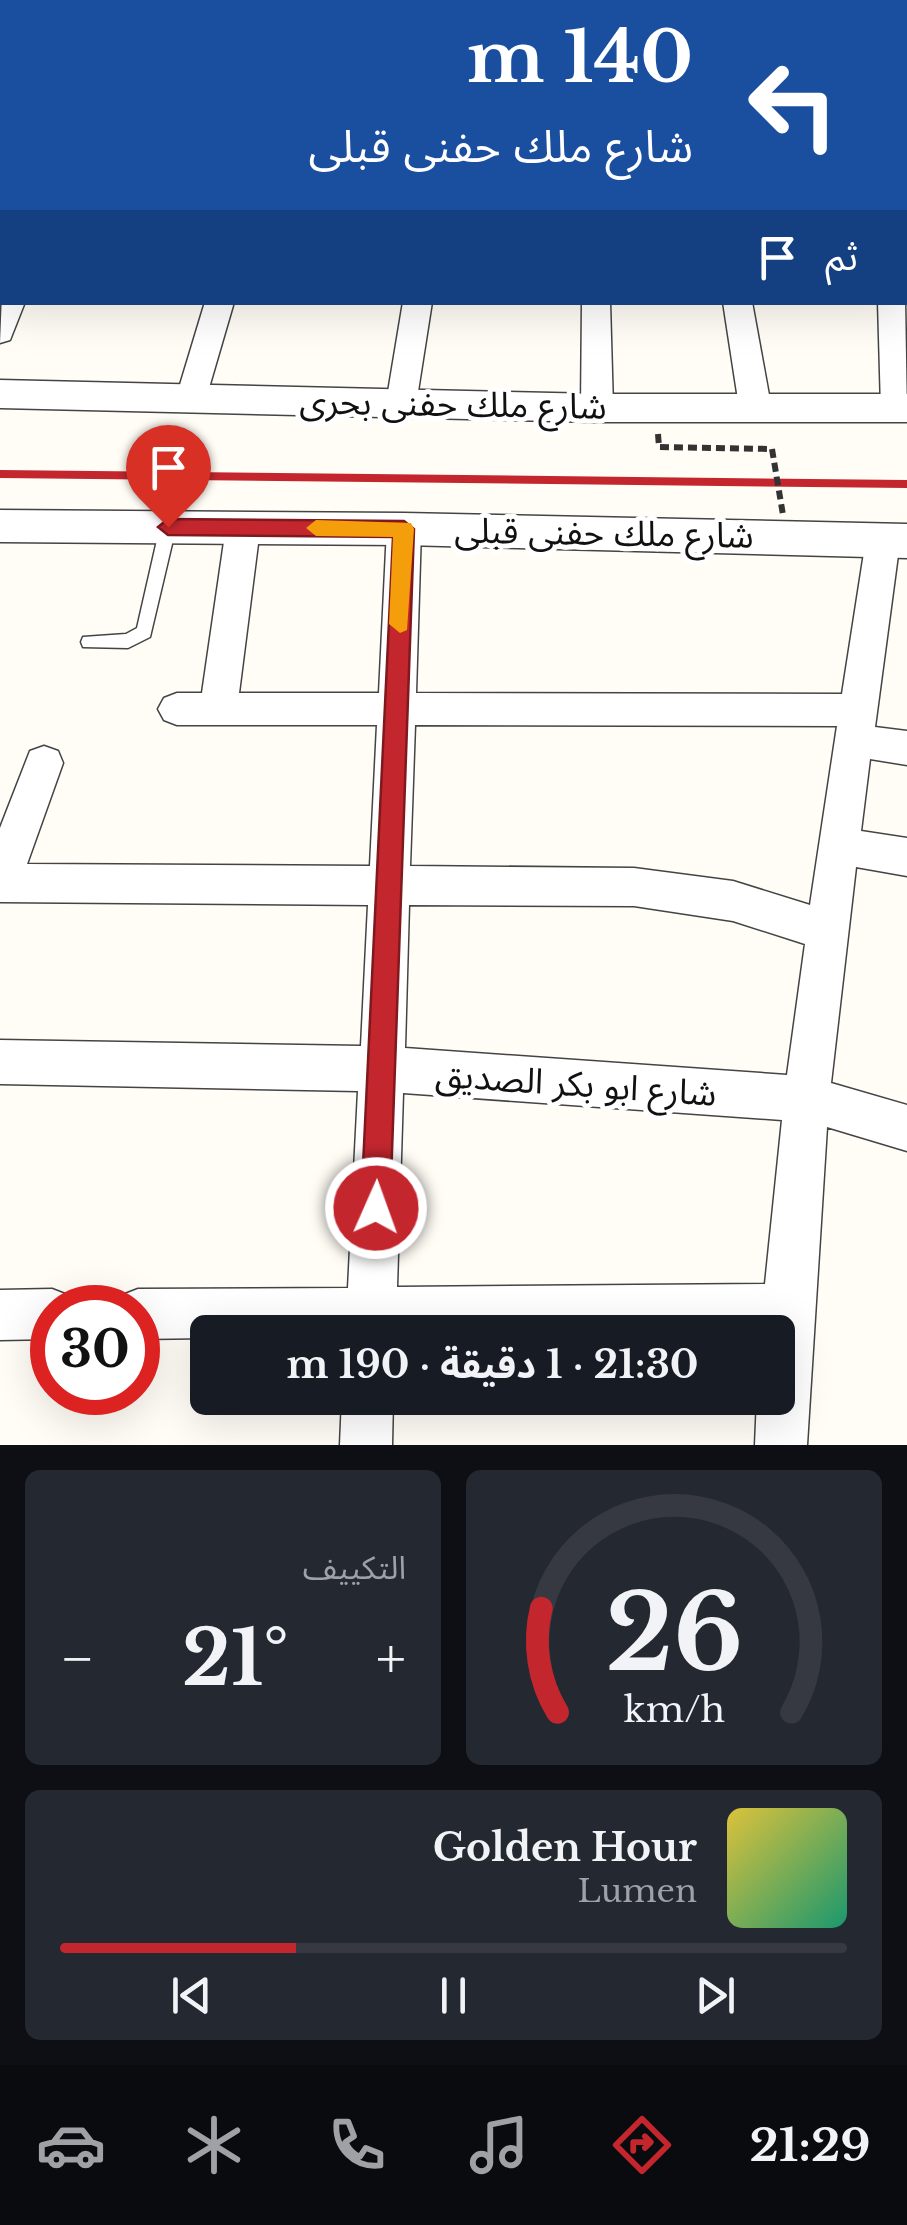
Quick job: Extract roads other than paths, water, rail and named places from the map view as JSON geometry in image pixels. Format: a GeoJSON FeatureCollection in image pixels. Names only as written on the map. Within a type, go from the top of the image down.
{"type":"FeatureCollection","features":[{"type":"Feature","properties":{"kind":"street"},"geometry":{"type":"LineString","coordinates":[[0,334],[10,305]]}},
{"type":"Feature","properties":{"kind":"street"},"geometry":{"type":"LineString","coordinates":[[191,398],[219,305]]}},
{"type":"Feature","properties":{"kind":"street"},"geometry":{"type":"LineString","coordinates":[[401,404],[418,305]]}},
{"type":"Feature","properties":{"kind":"street"},"geometry":{"type":"LineString","coordinates":[[596,305],[597,408]]}},
{"type":"Feature","properties":{"kind":"street"},"geometry":{"type":"LineString","coordinates":[[737,305],[755,406]]}},
{"type":"Feature","properties":{"kind":"street"},"geometry":{"type":"LineString","coordinates":[[892,305],[902,408]]}},
{"type":"Feature","properties":{"kind":"street","name":"شارع ملك حفنى بحرى"},"geometry":{"type":"LineString","coordinates":[[0,394],[597,408],[902,408]]}},
{"type":"Feature","properties":{"kind":"street","name":"شارع ملك حفنى قبلى"},"geometry":{"type":"LineString","coordinates":[[0,526],[404,529],[895,540]]}},
{"type":"Feature","properties":{"kind":"street"},"geometry":{"type":"LineString","coordinates":[[218,709],[243,528]]}},
{"type":"Feature","properties":{"kind":"street"},"geometry":{"type":"LineString","coordinates":[[371,1315],[404,529]]}},
{"type":"Feature","properties":{"kind":"street"},"geometry":{"type":"LineString","coordinates":[[781,1445],[785,1310],[828,931],[856,725],[895,540]]}},
{"type":"Feature","properties":{"kind":"street"},"geometry":{"type":"LineString","coordinates":[[177,709],[396,709],[856,725],[907,748]]}},
{"type":"Feature","properties":{"kind":"street"},"geometry":{"type":"LineString","coordinates":[[44,763],[2,869],[388,886],[634,887],[733,901],[828,931]]}},
{"type":"Feature","properties":{"kind":"street"},"geometry":{"type":"LineString","coordinates":[[840,846],[907,857]]}},
{"type":"Feature","properties":{"kind":"street","name":"شارع ابو بكر الصديق"},"geometry":{"type":"LineString","coordinates":[[0,1062],[381,1069],[808,1100],[907,1128]]}},
{"type":"Feature","properties":{"kind":"street"},"geometry":{"type":"LineString","coordinates":[[612,1315],[785,1310]]}},
{"type":"Feature","properties":{"kind":"street"},"geometry":{"type":"LineString","coordinates":[[0,1314],[30,1314]]}},
{"type":"Feature","properties":{"kind":"street"},"geometry":{"type":"LineString","coordinates":[[160,1315],[190,1316]]}},
{"type":"Feature","properties":{"kind":"street"},"geometry":{"type":"LineString","coordinates":[[366,1445],[367,1415]]}},
{"type":"Feature","properties":{"kind":"lane"},"geometry":{"type":"LineString","coordinates":[[89,642],[128,641],[144,632],[168,527]]}},
{"type":"Feature","properties":{"kind":"railway"},"geometry":{"type":"LineString","coordinates":[[0,474],[907,484]]}}]}
